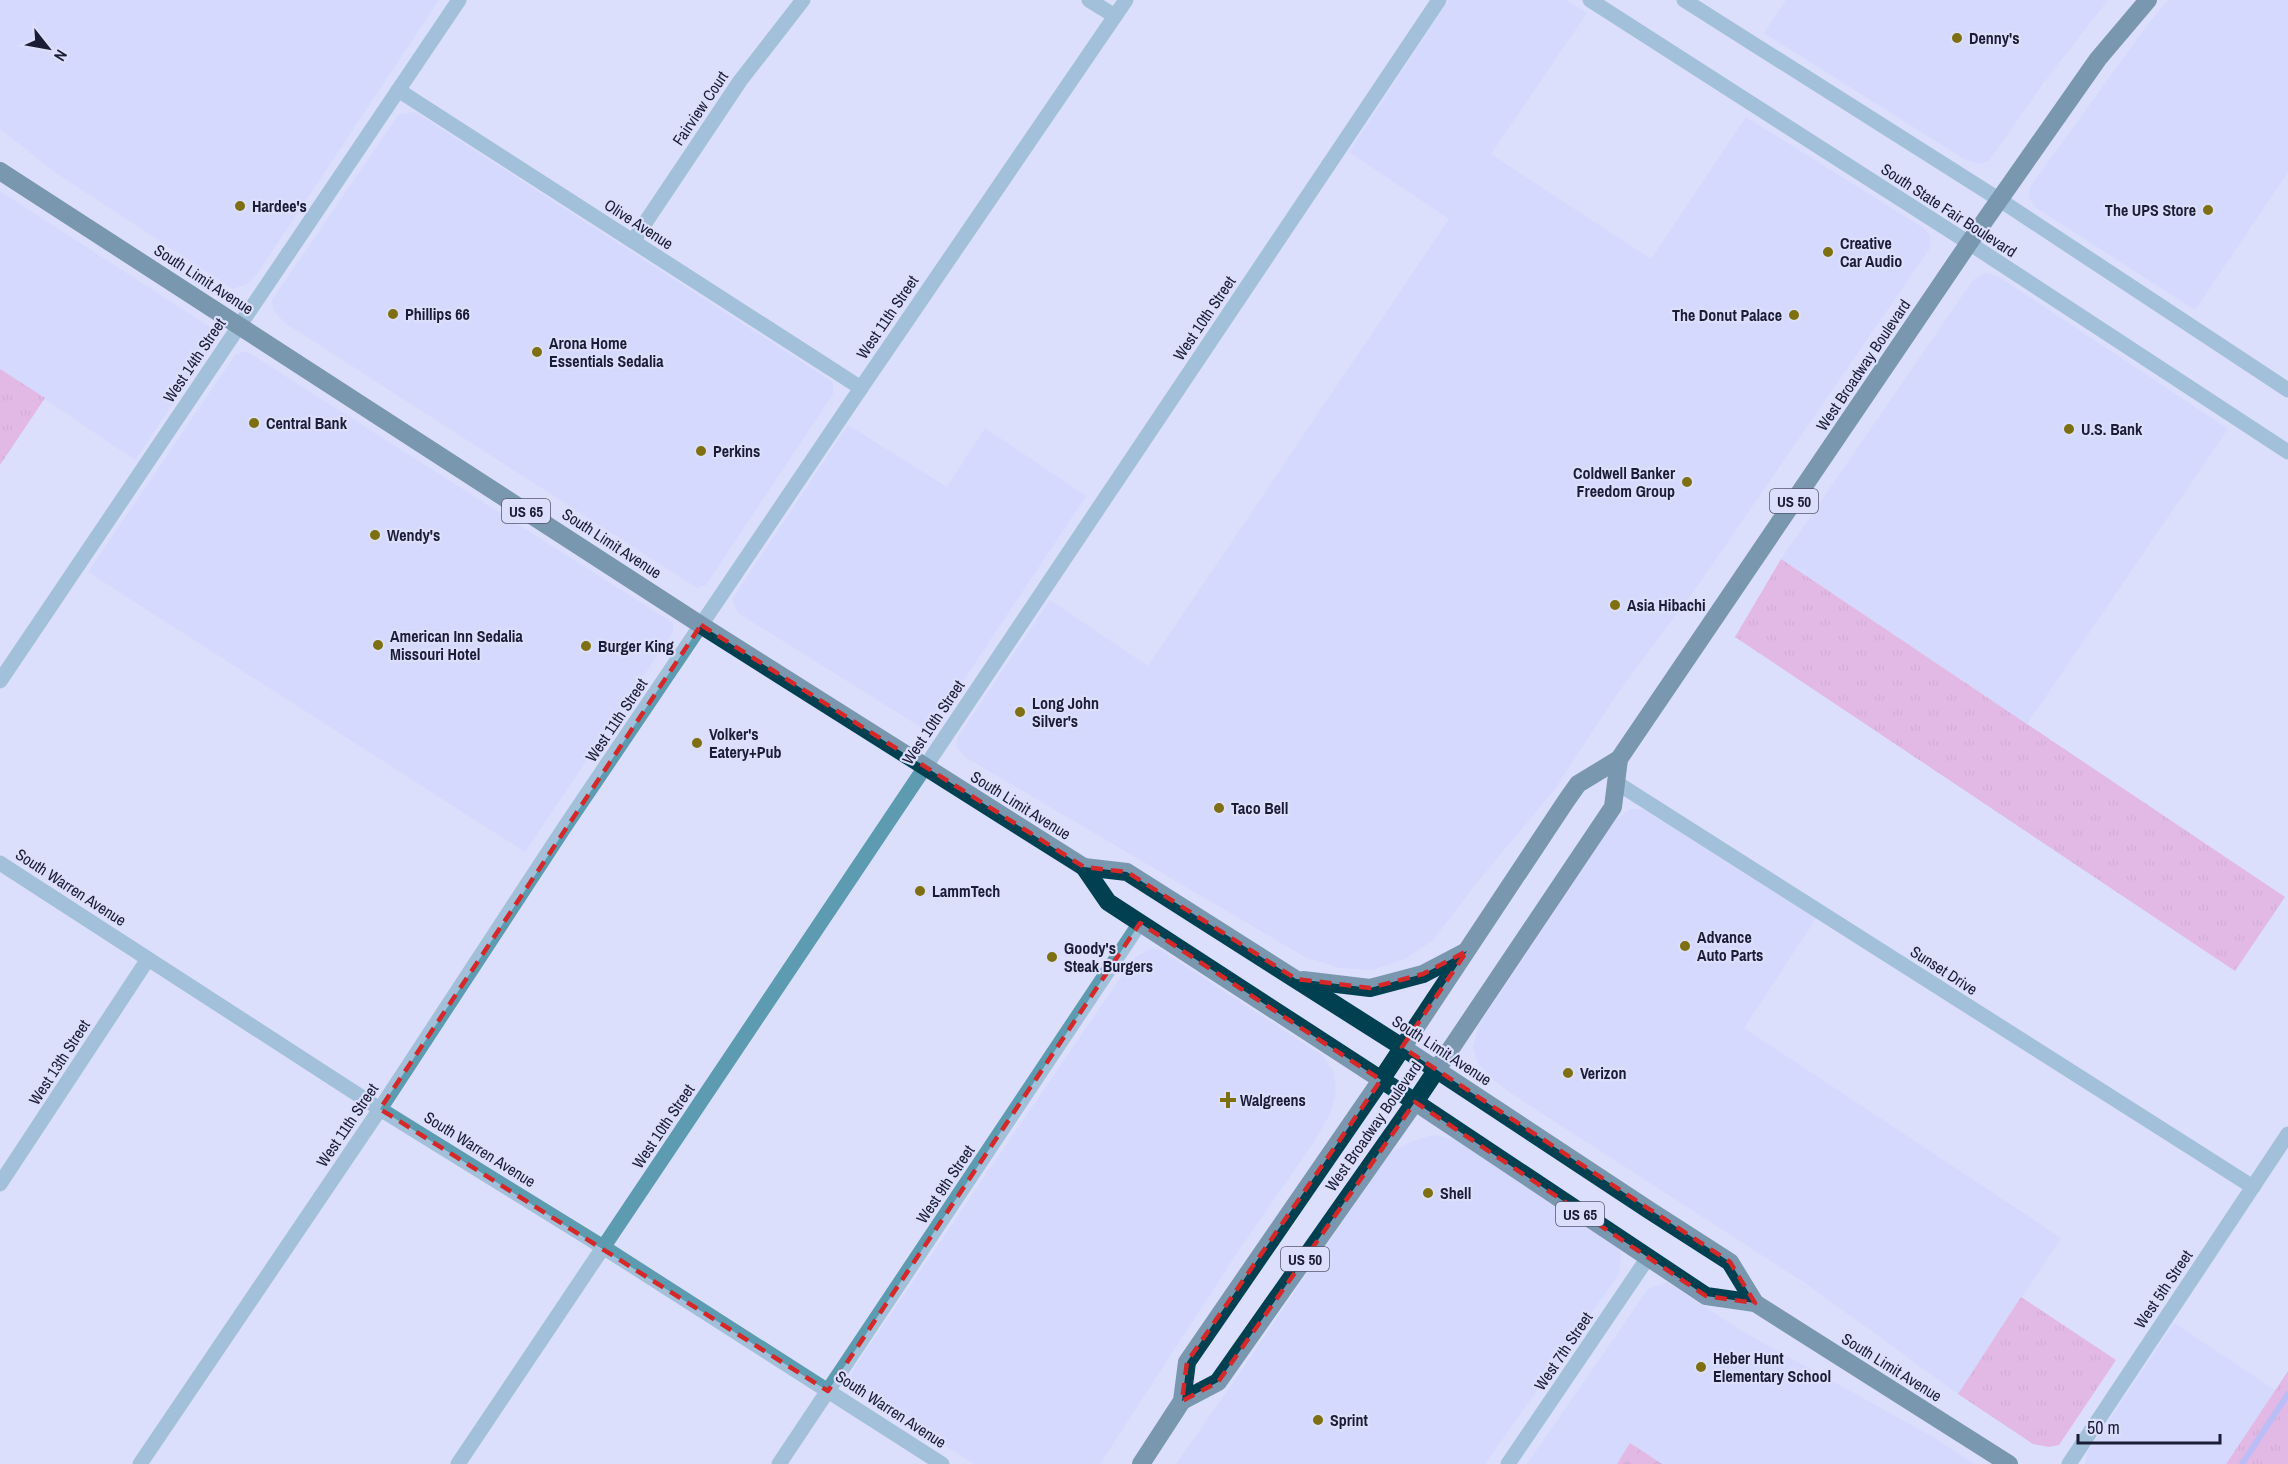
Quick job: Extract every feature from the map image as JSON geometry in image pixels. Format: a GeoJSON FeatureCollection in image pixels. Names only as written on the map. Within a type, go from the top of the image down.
{"type":"FeatureCollection","features":[{"type":"Feature","properties":{"kind":"highway","name":"West Broadway Boulevard"},"geometry":{"type":"LineString","coordinates":[[1142,1464],[1182,1401],[1187,1362],[1381,1080],[1578,784],[1619,759],[1969,243],[2098,59],[2148,0]]}},
{"type":"Feature","properties":{"kind":"highway","name":"South Limit Avenue"},"geometry":{"type":"LineString","coordinates":[[0,171],[701,625],[1084,867],[1108,902],[1381,1080],[1647,1259],[1706,1296],[1755,1303],[2009,1464]]}},
{"type":"Feature","properties":{"kind":"highway","name":"West Broadway Boulevard"},"geometry":{"type":"LineString","coordinates":[[1182,1401],[1218,1382],[1437,1070],[1613,807],[1619,759]]}},
{"type":"Feature","properties":{"kind":"highway","name":"South Limit Avenue"},"geometry":{"type":"LineString","coordinates":[[1084,867],[1128,872],[1402,1047],[1730,1262],[1755,1303]]}},
{"type":"Feature","properties":{"kind":"highway"},"geometry":{"type":"LineString","coordinates":[[1296,979],[1370,988],[1423,974],[1467,951]]}},
{"type":"Feature","properties":{"kind":"street","name":"West 14th Street"},"geometry":{"type":"LineString","coordinates":[[0,681],[459,0]]}},
{"type":"Feature","properties":{"kind":"street","name":"Fairview Court"},"geometry":{"type":"LineString","coordinates":[[633,241],[740,81],[803,0]]}},
{"type":"Feature","properties":{"kind":"street"},"geometry":{"type":"LineString","coordinates":[[1089,0],[1115,16]]}},
{"type":"Feature","properties":{"kind":"street","name":"West 11th Street"},"geometry":{"type":"LineString","coordinates":[[140,1464],[380,1109],[564,828],[1126,0]]}},
{"type":"Feature","properties":{"kind":"street","name":"West 10th Street"},"geometry":{"type":"LineString","coordinates":[[458,1464],[1439,0]]}},
{"type":"Feature","properties":{"kind":"street","name":"South State Fair Boulevard"},"geometry":{"type":"LineString","coordinates":[[1590,0],[1969,243],[2288,452]]}},
{"type":"Feature","properties":{"kind":"street"},"geometry":{"type":"LineString","coordinates":[[1684,0],[2000,200],[2288,390]]}},
{"type":"Feature","properties":{"kind":"street","name":"Olive Avenue"},"geometry":{"type":"LineString","coordinates":[[398,90],[861,388]]}},
{"type":"Feature","properties":{"kind":"street","name":"Sunset Drive"},"geometry":{"type":"LineString","coordinates":[[1617,783],[2253,1187]]}},
{"type":"Feature","properties":{"kind":"street","name":"South Warren Avenue"},"geometry":{"type":"LineString","coordinates":[[0,862],[380,1109],[603,1247],[942,1464]]}},
{"type":"Feature","properties":{"kind":"street","name":"West 9th Street"},"geometry":{"type":"LineString","coordinates":[[779,1464],[1140,924]]}},
{"type":"Feature","properties":{"kind":"street","name":"West 13th Street"},"geometry":{"type":"LineString","coordinates":[[0,1184],[148,959]]}},
{"type":"Feature","properties":{"kind":"street","name":"West 5th Street"},"geometry":{"type":"LineString","coordinates":[[2069,1464],[2288,1134]]}},
{"type":"Feature","properties":{"kind":"street","name":"West 7th Street"},"geometry":{"type":"LineString","coordinates":[[1508,1464],[1647,1259]]}},
{"type":"Feature","properties":{"kind":"highlighted area"},"geometry":{"type":"Polygon","coordinates":[[[701,625],[1084,867],[1127,872],[1296,979],[1370,988],[1423,974],[1467,951],[1402,1047],[1730,1262],[1755,1303],[1706,1296],[1415,1102],[1218,1382],[1182,1401],[1187,1362],[1381,1080],[1140,923],[828,1391],[380,1109],[701,625]]]}},
{"type":"Feature","properties":{"kind":"shaded area"},"geometry":{"type":"Polygon","coordinates":[[[0,0],[439,0],[257,274],[247,284],[233,289],[56,173],[0,129],[0,0]]]}},
{"type":"Feature","properties":{"kind":"shaded area"},"geometry":{"type":"Polygon","coordinates":[[[1449,0],[1566,0],[1587,13],[1491,154],[1651,259],[1746,117],[1922,227],[1930,235],[1930,248],[1701,581],[1615,697],[1555,789],[1479,880],[1433,940],[1405,959],[1372,970],[1340,968],[1305,957],[965,757],[957,748],[957,738],[1050,600],[1148,666],[1449,219],[1349,152],[1449,0]]]}},
{"type":"Feature","properties":{"kind":"shaded area"},"geometry":{"type":"Polygon","coordinates":[[[1786,0],[2108,0],[2042,85],[1989,161],[1979,164],[1964,159],[1764,33],[1786,0]]]}},
{"type":"Feature","properties":{"kind":"shaded area"},"geometry":{"type":"Polygon","coordinates":[[[2168,0],[2288,0],[2288,172],[2195,310],[2035,207],[2029,197],[2030,187],[2148,24],[2168,0]]]}},
{"type":"Feature","properties":{"kind":"shaded area"},"geometry":{"type":"Polygon","coordinates":[[[415,112],[833,382],[833,394],[706,585],[697,588],[285,323],[273,310],[272,300],[399,114],[415,112]]]}},
{"type":"Feature","properties":{"kind":"shaded area"},"geometry":{"type":"Polygon","coordinates":[[[0,191],[213,329],[215,337],[210,349],[135,460],[0,369],[0,191]]]}},
{"type":"Feature","properties":{"kind":"shaded area"},"geometry":{"type":"Polygon","coordinates":[[[1986,273],[2001,278],[2228,429],[2027,724],[1781,559],[1973,280],[1986,273]]]}},
{"type":"Feature","properties":{"kind":"shaded area"},"geometry":{"type":"Polygon","coordinates":[[[246,351],[673,623],[673,632],[525,852],[88,572],[235,355],[246,351]]]}},
{"type":"Feature","properties":{"kind":"shaded area"},"geometry":{"type":"Polygon","coordinates":[[[848,425],[947,487],[985,428],[1086,496],[935,723],[922,728],[738,613],[732,599],[848,425]]]}},
{"type":"Feature","properties":{"kind":"shaded area"},"geometry":{"type":"Polygon","coordinates":[[[1630,809],[1645,809],[1817,917],[1744,1028],[2061,1238],[1958,1394],[1808,1285],[1512,1094],[1491,1078],[1478,1063],[1473,1047],[1479,1025],[1615,820],[1630,809]]]}},
{"type":"Feature","properties":{"kind":"shaded area"},"geometry":{"type":"Polygon","coordinates":[[[1149,949],[1161,950],[1323,1056],[1334,1072],[1336,1091],[1331,1112],[1314,1142],[1239,1250],[1100,1464],[974,1464],[853,1388],[850,1379],[854,1368],[1133,959],[1149,949]]]}},
{"type":"Feature","properties":{"kind":"shaded area"},"geometry":{"type":"Polygon","coordinates":[[[1433,1135],[1465,1141],[1616,1242],[1621,1255],[1619,1274],[1485,1464],[1176,1464],[1389,1153],[1413,1141],[1433,1135]]]}},
{"type":"Feature","properties":{"kind":"shaded area","name":"Heber Hunt Elementary School"},"geometry":{"type":"Polygon","coordinates":[[[1667,1282],[1742,1331],[1933,1437],[1974,1464],[1527,1464],[1648,1289],[1667,1282]]]}},
{"type":"Feature","properties":{"kind":"shaded area"},"geometry":{"type":"Polygon","coordinates":[[[2174,1323],[2275,1390],[2226,1464],[2085,1464],[2087,1453],[2174,1323]]]}},
{"type":"Feature","properties":{"kind":"green space"},"geometry":{"type":"Polygon","coordinates":[[[0,369],[45,398],[0,465],[0,369]]]}},
{"type":"Feature","properties":{"kind":"green space"},"geometry":{"type":"Polygon","coordinates":[[[1781,559],[2285,897],[2235,971],[1735,637],[1781,559]]]}},
{"type":"Feature","properties":{"kind":"green space"},"geometry":{"type":"Polygon","coordinates":[[[2021,1297],[2116,1360],[2059,1445],[2049,1447],[2033,1444],[1958,1394],[2021,1297]]]}},
{"type":"Feature","properties":{"kind":"green space"},"geometry":{"type":"Polygon","coordinates":[[[2288,1371],[2288,1464],[2226,1464],[2288,1371]]]}},
{"type":"Feature","properties":{"kind":"green space"},"geometry":{"type":"Polygon","coordinates":[[[1630,1443],[1662,1464],[1617,1464],[1630,1443]]]}},
{"type":"Feature","properties":{"kind":"waterway"},"geometry":{"type":"LineString","coordinates":[[2242,1464],[2288,1394]]}},
{"type":"Feature","properties":{"kind":"place","name":"Denny's"},"geometry":{"type":"Point","coordinates":[1957,38]}},
{"type":"Feature","properties":{"kind":"place","name":"Hardee's"},"geometry":{"type":"Point","coordinates":[240,206]}},
{"type":"Feature","properties":{"kind":"place","name":"The UPS Store"},"geometry":{"type":"Point","coordinates":[2208,210]}},
{"type":"Feature","properties":{"kind":"place","name":"Creative Car Audio"},"geometry":{"type":"Point","coordinates":[1828,252]}},
{"type":"Feature","properties":{"kind":"place","name":"Phillips 66"},"geometry":{"type":"Point","coordinates":[393,314]}},
{"type":"Feature","properties":{"kind":"place","name":"The Donut Palace"},"geometry":{"type":"Point","coordinates":[1794,315]}},
{"type":"Feature","properties":{"kind":"place","name":"Arona Home Essentials Sedalia"},"geometry":{"type":"Point","coordinates":[537,352]}},
{"type":"Feature","properties":{"kind":"place","name":"Central Bank"},"geometry":{"type":"Point","coordinates":[254,423]}},
{"type":"Feature","properties":{"kind":"place","name":"U.S. Bank"},"geometry":{"type":"Point","coordinates":[2069,429]}},
{"type":"Feature","properties":{"kind":"place","name":"Perkins"},"geometry":{"type":"Point","coordinates":[701,451]}},
{"type":"Feature","properties":{"kind":"place","name":"Coldwell Banker Freedom Group"},"geometry":{"type":"Point","coordinates":[1687,482]}},
{"type":"Feature","properties":{"kind":"place","name":"Wendy's"},"geometry":{"type":"Point","coordinates":[375,535]}},
{"type":"Feature","properties":{"kind":"place","name":"Asia Hibachi"},"geometry":{"type":"Point","coordinates":[1615,605]}},
{"type":"Feature","properties":{"kind":"place","name":"American Inn Sedalia Missouri Hotel"},"geometry":{"type":"Point","coordinates":[378,645]}},
{"type":"Feature","properties":{"kind":"place","name":"Burger King"},"geometry":{"type":"Point","coordinates":[586,646]}},
{"type":"Feature","properties":{"kind":"place","name":"Long John Silver's"},"geometry":{"type":"Point","coordinates":[1020,712]}},
{"type":"Feature","properties":{"kind":"place","name":"Volker's Eatery+Pub"},"geometry":{"type":"Point","coordinates":[697,743]}},
{"type":"Feature","properties":{"kind":"place","name":"Taco Bell"},"geometry":{"type":"Point","coordinates":[1219,808]}},
{"type":"Feature","properties":{"kind":"place","name":"LammTech"},"geometry":{"type":"Point","coordinates":[920,891]}},
{"type":"Feature","properties":{"kind":"place","name":"Advance Auto Parts"},"geometry":{"type":"Point","coordinates":[1685,946]}},
{"type":"Feature","properties":{"kind":"place","name":"Goody's Steak Burgers"},"geometry":{"type":"Point","coordinates":[1052,957]}},
{"type":"Feature","properties":{"kind":"place","name":"Verizon"},"geometry":{"type":"Point","coordinates":[1568,1073]}},
{"type":"Feature","properties":{"kind":"place","name":"Walgreens"},"geometry":{"type":"Point","coordinates":[1228,1100]}},
{"type":"Feature","properties":{"kind":"place","name":"Shell"},"geometry":{"type":"Point","coordinates":[1428,1193]}},
{"type":"Feature","properties":{"kind":"place","name":"Heber Hunt Elementary School"},"geometry":{"type":"Point","coordinates":[1701,1367]}},
{"type":"Feature","properties":{"kind":"place","name":"Sprint"},"geometry":{"type":"Point","coordinates":[1318,1420]}}]}
